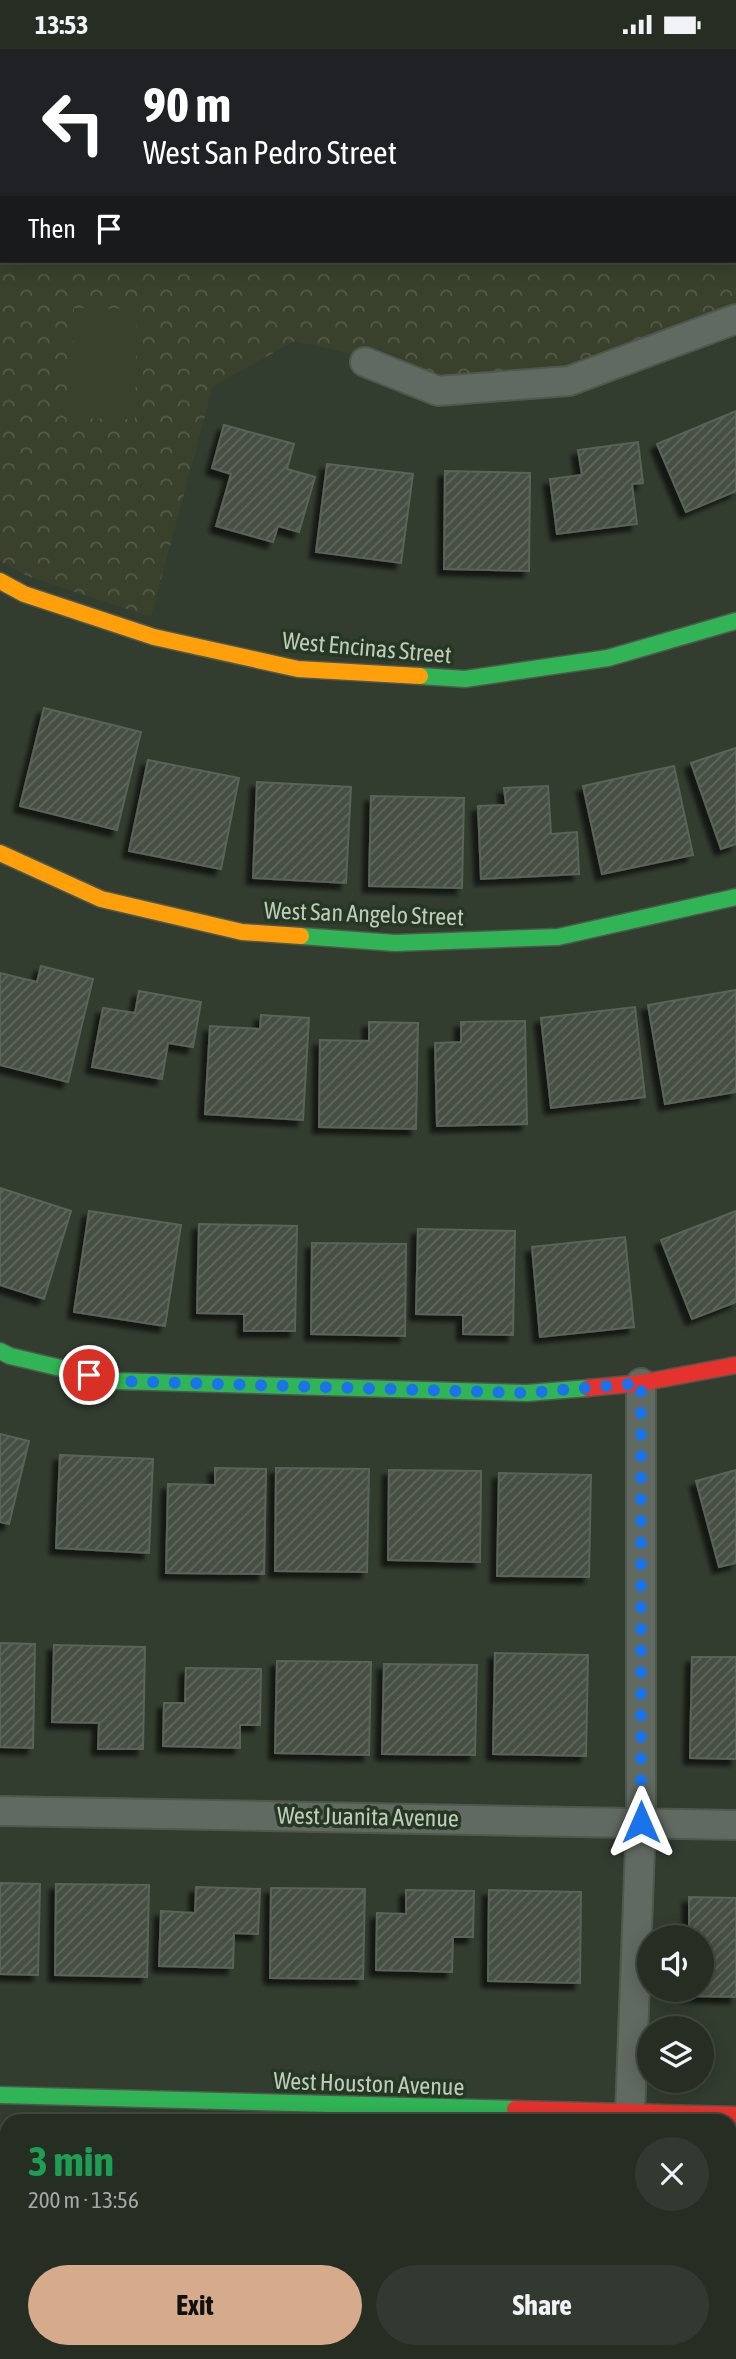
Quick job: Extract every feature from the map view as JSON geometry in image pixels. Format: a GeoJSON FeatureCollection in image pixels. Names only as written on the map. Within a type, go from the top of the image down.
{"type":"FeatureCollection","features":[{"type":"Feature","properties":{"kind":"street"},"geometry":{"type":"LineString","coordinates":[[365,362],[438,391],[569,381],[736,319]]}},
{"type":"Feature","properties":{"kind":"street","name":"West Encinas Street"},"geometry":{"type":"LineString","coordinates":[[0,581],[24,594],[154,637],[298,669],[465,679],[608,657],[736,621]]}},
{"type":"Feature","properties":{"kind":"street","name":"West San Angelo Street"},"geometry":{"type":"LineString","coordinates":[[0,853],[101,899],[242,933],[395,943],[558,937],[736,897]]}},
{"type":"Feature","properties":{"kind":"street"},"geometry":{"type":"LineString","coordinates":[[0,1351],[10,1356],[116,1381],[527,1393],[641,1383],[736,1364]]}},
{"type":"Feature","properties":{"kind":"street"},"geometry":{"type":"LineString","coordinates":[[630,2114],[641,1822],[641,1383]]}},
{"type":"Feature","properties":{"kind":"street","name":"West Juanita Avenue"},"geometry":{"type":"LineString","coordinates":[[0,1811],[736,1825]]}},
{"type":"Feature","properties":{"kind":"street","name":"West Houston Avenue"},"geometry":{"type":"LineString","coordinates":[[0,2095],[630,2114]]}},
{"type":"Feature","properties":{"kind":"green space"},"geometry":{"type":"Polygon","coordinates":[[[0,263],[736,263],[736,305],[550,373],[425,383],[356,355],[295,341],[213,386],[151,617],[27,576],[0,561],[0,263]]]}},
{"type":"Feature","properties":{"kind":"green space"},"geometry":{"type":"Polygon","coordinates":[[[74,308],[137,309],[135,419],[72,418],[74,308]]]}},
{"type":"Feature","properties":{"kind":"building"},"geometry":{"type":"Polygon","coordinates":[[[736,411],[736,491],[686,512],[657,444],[736,411]]]}},
{"type":"Feature","properties":{"kind":"building"},"geometry":{"type":"Polygon","coordinates":[[[224,425],[294,444],[287,469],[315,477],[299,532],[278,526],[273,542],[216,526],[231,474],[212,468],[224,425]]]}},
{"type":"Feature","properties":{"kind":"building"},"geometry":{"type":"Polygon","coordinates":[[[638,442],[643,483],[632,484],[637,524],[557,534],[550,479],[582,475],[578,450],[638,442]]]}},
{"type":"Feature","properties":{"kind":"building"},"geometry":{"type":"Polygon","coordinates":[[[327,464],[413,474],[401,563],[316,552],[327,464]]]}},
{"type":"Feature","properties":{"kind":"building"},"geometry":{"type":"Polygon","coordinates":[[[445,471],[530,473],[529,571],[444,569],[445,471]]]}},
{"type":"Feature","properties":{"kind":"building"},"geometry":{"type":"Polygon","coordinates":[[[44,708],[141,732],[117,830],[20,806],[44,708]]]}},
{"type":"Feature","properties":{"kind":"building"},"geometry":{"type":"Polygon","coordinates":[[[736,748],[736,844],[721,849],[691,763],[736,748]]]}},
{"type":"Feature","properties":{"kind":"building"},"geometry":{"type":"Polygon","coordinates":[[[148,760],[239,778],[221,869],[129,851],[148,760]]]}},
{"type":"Feature","properties":{"kind":"building"},"geometry":{"type":"Polygon","coordinates":[[[674,766],[693,855],[602,874],[583,786],[674,766]]]}},
{"type":"Feature","properties":{"kind":"building"},"geometry":{"type":"Polygon","coordinates":[[[257,782],[351,787],[346,883],[253,878],[257,782]]]}},
{"type":"Feature","properties":{"kind":"building"},"geometry":{"type":"Polygon","coordinates":[[[548,786],[551,834],[577,832],[579,874],[481,879],[478,806],[506,805],[504,788],[548,786]]]}},
{"type":"Feature","properties":{"kind":"building"},"geometry":{"type":"Polygon","coordinates":[[[371,796],[464,798],[462,888],[369,886],[371,796]]]}},
{"type":"Feature","properties":{"kind":"building"},"geometry":{"type":"Polygon","coordinates":[[[41,966],[93,979],[68,1082],[0,1065],[0,973],[37,982],[41,966]]]}},
{"type":"Feature","properties":{"kind":"building"},"geometry":{"type":"Polygon","coordinates":[[[736,990],[736,1092],[665,1104],[648,1005],[736,990]]]}},
{"type":"Feature","properties":{"kind":"building"},"geometry":{"type":"Polygon","coordinates":[[[139,991],[201,1002],[193,1047],[168,1043],[162,1079],[92,1067],[103,1008],[135,1013],[139,991]]]}},
{"type":"Feature","properties":{"kind":"building"},"geometry":{"type":"Polygon","coordinates":[[[635,1007],[645,1097],[551,1108],[541,1018],[635,1007]]]}},
{"type":"Feature","properties":{"kind":"building"},"geometry":{"type":"Polygon","coordinates":[[[261,1015],[309,1018],[303,1120],[205,1114],[210,1026],[260,1029],[261,1015]]]}},
{"type":"Feature","properties":{"kind":"building"},"geometry":{"type":"Polygon","coordinates":[[[525,1021],[527,1124],[437,1126],[435,1043],[461,1042],[461,1022],[525,1021]]]}},
{"type":"Feature","properties":{"kind":"building"},"geometry":{"type":"Polygon","coordinates":[[[369,1022],[418,1023],[416,1129],[319,1127],[320,1040],[369,1041],[369,1022]]]}},
{"type":"Feature","properties":{"kind":"building"},"geometry":{"type":"Polygon","coordinates":[[[0,1188],[71,1211],[44,1299],[0,1285],[0,1188]]]}},
{"type":"Feature","properties":{"kind":"building"},"geometry":{"type":"Polygon","coordinates":[[[89,1211],[181,1225],[165,1326],[74,1312],[89,1211]]]}},
{"type":"Feature","properties":{"kind":"building"},"geometry":{"type":"Polygon","coordinates":[[[736,1211],[736,1302],[692,1319],[661,1240],[736,1211]]]}},
{"type":"Feature","properties":{"kind":"building"},"geometry":{"type":"Polygon","coordinates":[[[199,1224],[297,1226],[295,1331],[244,1331],[244,1314],[197,1313],[199,1224]]]}},
{"type":"Feature","properties":{"kind":"building"},"geometry":{"type":"Polygon","coordinates":[[[418,1229],[515,1231],[513,1335],[463,1334],[463,1315],[416,1314],[418,1229]]]}},
{"type":"Feature","properties":{"kind":"building"},"geometry":{"type":"Polygon","coordinates":[[[625,1237],[634,1327],[540,1337],[532,1247],[625,1237]]]}},
{"type":"Feature","properties":{"kind":"building"},"geometry":{"type":"Polygon","coordinates":[[[312,1243],[406,1244],[405,1336],[311,1334],[312,1243]]]}},
{"type":"Feature","properties":{"kind":"building"},"geometry":{"type":"Polygon","coordinates":[[[0,1434],[29,1441],[9,1524],[0,1522],[0,1434]]]}},
{"type":"Feature","properties":{"kind":"building"},"geometry":{"type":"Polygon","coordinates":[[[60,1455],[153,1459],[149,1553],[56,1548],[60,1455]]]}},
{"type":"Feature","properties":{"kind":"building"},"geometry":{"type":"Polygon","coordinates":[[[215,1468],[266,1469],[264,1574],[166,1573],[168,1484],[215,1485],[215,1468]]]}},
{"type":"Feature","properties":{"kind":"building"},"geometry":{"type":"Polygon","coordinates":[[[276,1468],[369,1469],[367,1572],[275,1571],[276,1468]]]}},
{"type":"Feature","properties":{"kind":"building"},"geometry":{"type":"Polygon","coordinates":[[[389,1470],[481,1471],[480,1562],[388,1560],[389,1470]]]}},
{"type":"Feature","properties":{"kind":"building"},"geometry":{"type":"Polygon","coordinates":[[[736,1470],[736,1563],[719,1567],[696,1481],[736,1470]]]}},
{"type":"Feature","properties":{"kind":"building"},"geometry":{"type":"Polygon","coordinates":[[[499,1473],[591,1475],[589,1577],[497,1576],[499,1473]]]}},
{"type":"Feature","properties":{"kind":"building"},"geometry":{"type":"Polygon","coordinates":[[[0,1643],[35,1644],[33,1748],[0,1747],[0,1643]]]}},
{"type":"Feature","properties":{"kind":"building"},"geometry":{"type":"Polygon","coordinates":[[[54,1645],[145,1647],[143,1749],[98,1749],[99,1723],[52,1722],[54,1645]]]}},
{"type":"Feature","properties":{"kind":"building"},"geometry":{"type":"Polygon","coordinates":[[[495,1653],[588,1655],[586,1756],[493,1754],[495,1653]]]}},
{"type":"Feature","properties":{"kind":"building"},"geometry":{"type":"Polygon","coordinates":[[[692,1657],[736,1657],[736,1759],[690,1758],[692,1657]]]}},
{"type":"Feature","properties":{"kind":"building"},"geometry":{"type":"Polygon","coordinates":[[[277,1661],[371,1662],[369,1755],[275,1753],[277,1661]]]}},
{"type":"Feature","properties":{"kind":"building"},"geometry":{"type":"Polygon","coordinates":[[[384,1664],[477,1665],[475,1755],[382,1754],[384,1664]]]}},
{"type":"Feature","properties":{"kind":"building"},"geometry":{"type":"Polygon","coordinates":[[[186,1668],[261,1669],[260,1725],[240,1725],[240,1748],[163,1746],[164,1703],[185,1703],[186,1668]]]}},
{"type":"Feature","properties":{"kind":"building"},"geometry":{"type":"Polygon","coordinates":[[[0,1883],[40,1884],[38,1975],[0,1974],[0,1883]]]}},
{"type":"Feature","properties":{"kind":"building"},"geometry":{"type":"Polygon","coordinates":[[[56,1884],[149,1885],[147,1977],[55,1975],[56,1884]]]}},
{"type":"Feature","properties":{"kind":"building"},"geometry":{"type":"Polygon","coordinates":[[[196,1887],[260,1889],[258,1934],[234,1933],[233,1968],[159,1966],[161,1911],[195,1913],[196,1887]]]}},
{"type":"Feature","properties":{"kind":"building"},"geometry":{"type":"Polygon","coordinates":[[[271,1888],[365,1889],[363,1979],[270,1978],[271,1888]]]}},
{"type":"Feature","properties":{"kind":"building"},"geometry":{"type":"Polygon","coordinates":[[[406,1890],[474,1891],[473,1937],[453,1937],[452,1972],[376,1970],[377,1913],[406,1914],[406,1890]]]}},
{"type":"Feature","properties":{"kind":"building"},"geometry":{"type":"Polygon","coordinates":[[[489,1890],[581,1892],[580,1983],[488,1981],[489,1890]]]}},
{"type":"Feature","properties":{"kind":"building"},"geometry":{"type":"Polygon","coordinates":[[[689,1897],[736,1898],[736,1997],[714,1997],[714,1925],[689,1925],[689,1897]]]}},
{"type":"Feature","properties":{"kind":"traffic: fast"},"geometry":{"type":"LineString","coordinates":[[420,676],[465,679],[608,658],[736,621]]}},
{"type":"Feature","properties":{"kind":"traffic: fast"},"geometry":{"type":"LineString","coordinates":[[301,936],[395,943],[558,937],[736,897]]}},
{"type":"Feature","properties":{"kind":"traffic: fast"},"geometry":{"type":"LineString","coordinates":[[0,1351],[10,1356],[116,1381],[527,1393],[588,1388]]}},
{"type":"Feature","properties":{"kind":"traffic: fast"},"geometry":{"type":"LineString","coordinates":[[0,2095],[515,2109]]}},
{"type":"Feature","properties":{"kind":"traffic: slow"},"geometry":{"type":"LineString","coordinates":[[0,581],[24,594],[154,637],[298,669],[420,676]]}},
{"type":"Feature","properties":{"kind":"traffic: slow"},"geometry":{"type":"LineString","coordinates":[[0,853],[101,899],[242,932],[301,936]]}},
{"type":"Feature","properties":{"kind":"traffic: jam"},"geometry":{"type":"LineString","coordinates":[[588,1388],[641,1383],[736,1365]]}},
{"type":"Feature","properties":{"kind":"traffic: jam"},"geometry":{"type":"LineString","coordinates":[[515,2109],[699,2114]]}},
{"type":"Feature","properties":{"kind":"route"},"geometry":{"type":"LineString","coordinates":[[89,1375],[116,1381],[527,1393],[641,1383],[641,1822]]}}]}
